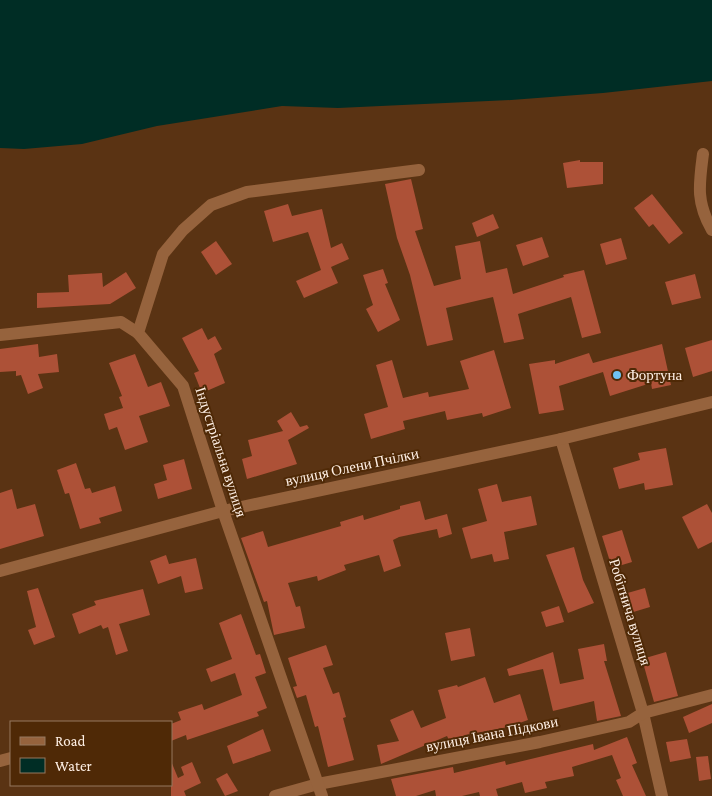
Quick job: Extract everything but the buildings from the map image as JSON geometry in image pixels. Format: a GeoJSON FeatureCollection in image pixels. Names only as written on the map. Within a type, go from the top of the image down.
{"type":"FeatureCollection","features":[{"type":"Feature","properties":{"kind":"street"},"geometry":{"type":"LineString","coordinates":[[702,154],[698,190],[705,219],[712,230]]}},
{"type":"Feature","properties":{"kind":"street"},"geometry":{"type":"LineString","coordinates":[[0,335],[121,322],[138,333],[163,254],[184,230],[212,205],[247,192],[419,170]]}},
{"type":"Feature","properties":{"kind":"street","name":"Індустріальна вулиця"},"geometry":{"type":"LineString","coordinates":[[138,333],[183,386],[223,511],[320,790]]}},
{"type":"Feature","properties":{"kind":"street","name":"вулиця Олени Пчілки"},"geometry":{"type":"LineString","coordinates":[[0,571],[223,511],[562,439],[712,402]]}},
{"type":"Feature","properties":{"kind":"street","name":"Робітнича вулиця"},"geometry":{"type":"LineString","coordinates":[[562,439],[643,713],[662,796]]}},
{"type":"Feature","properties":{"kind":"street","name":"вулиця Івана Підкови"},"geometry":{"type":"LineString","coordinates":[[275,796],[320,790],[629,722],[643,713],[712,695]]}},
{"type":"Feature","properties":{"kind":"water"},"geometry":{"type":"Polygon","coordinates":[[[0,0],[712,0],[712,81],[603,93],[511,100],[338,108],[282,106],[157,126],[82,144],[24,149],[0,148],[0,0]]]}},
{"type":"Feature","properties":{"kind":"place","name":"Фортуна"},"geometry":{"type":"Point","coordinates":[617,375]}}]}
